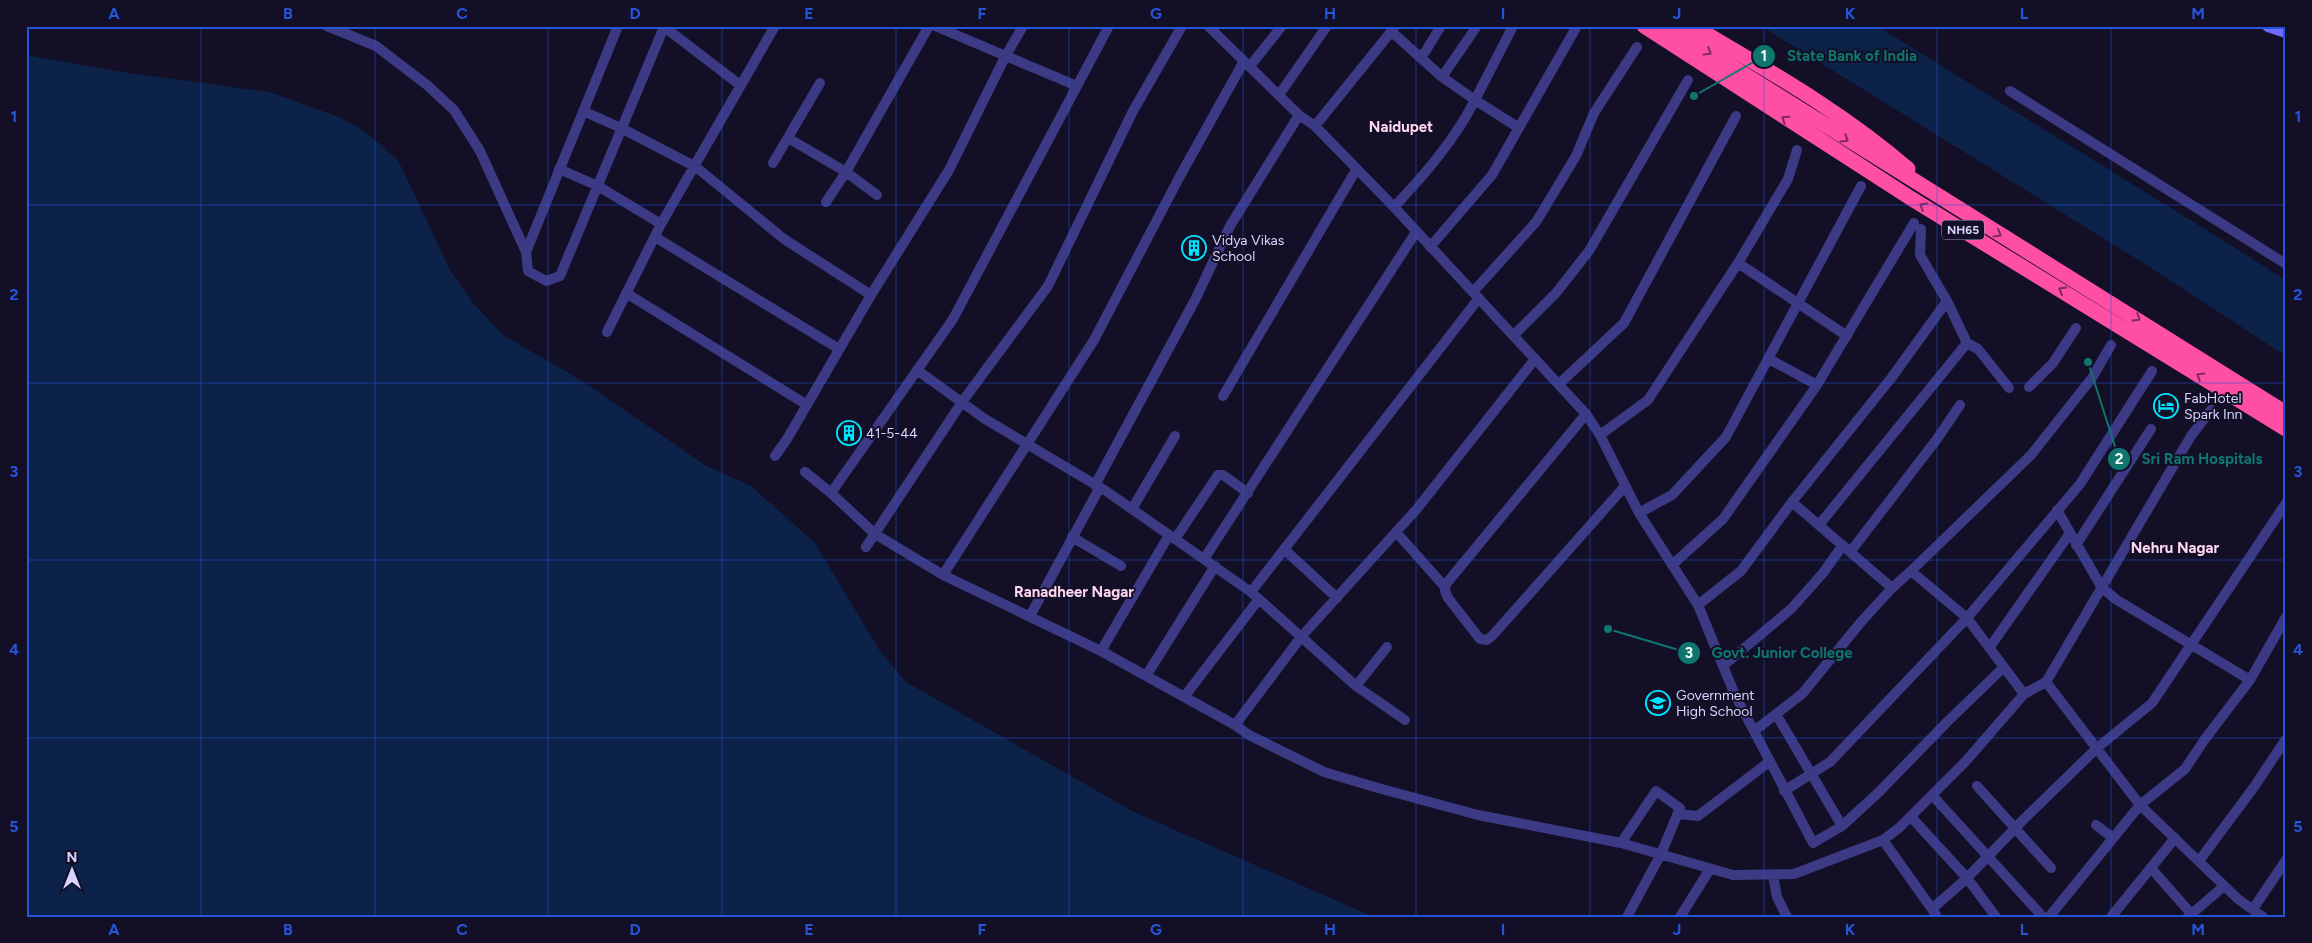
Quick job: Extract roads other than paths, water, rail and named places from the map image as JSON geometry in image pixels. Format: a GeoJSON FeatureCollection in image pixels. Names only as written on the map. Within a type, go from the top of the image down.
{"type":"FeatureCollection","features":[{"type":"Feature","properties":{"kind":"highway","name":"NH65"},"geometry":{"type":"LineString","coordinates":[[1644,26],[1904,194],[2286,429]]}},
{"type":"Feature","properties":{"kind":"highway","name":"NH65"},"geometry":{"type":"LineString","coordinates":[[1666,26],[2131,314],[2286,413]]}},
{"type":"Feature","properties":{"kind":"highway"},"geometry":{"type":"LineString","coordinates":[[1693,26],[1847,121],[1880,145],[1940,197]]}},
{"type":"Feature","properties":{"kind":"main road"},"geometry":{"type":"LineString","coordinates":[[2268,26],[2286,32]]}},
{"type":"Feature","properties":{"kind":"street"},"geometry":{"type":"LineString","coordinates":[[327,26],[376,46],[427,85],[454,110],[480,151],[526,252],[528,271],[546,281],[560,276],[664,26],[740,85]]}},
{"type":"Feature","properties":{"kind":"street"},"geometry":{"type":"LineString","coordinates":[[526,252],[618,26]]}},
{"type":"Feature","properties":{"kind":"street"},"geometry":{"type":"LineString","coordinates":[[680,38],[685,26]]}},
{"type":"Feature","properties":{"kind":"street"},"geometry":{"type":"LineString","coordinates":[[607,332],[661,224],[696,167],[740,85],[776,26]]}},
{"type":"Feature","properties":{"kind":"street"},"geometry":{"type":"LineString","coordinates":[[826,202],[846,172],[929,26]]}},
{"type":"Feature","properties":{"kind":"street"},"geometry":{"type":"LineString","coordinates":[[935,26],[1077,86]]}},
{"type":"Feature","properties":{"kind":"street"},"geometry":{"type":"LineString","coordinates":[[775,456],[871,295],[949,170],[1005,57],[1023,26]]}},
{"type":"Feature","properties":{"kind":"street"},"geometry":{"type":"LineString","coordinates":[[831,492],[953,319],[1109,26]]}},
{"type":"Feature","properties":{"kind":"street"},"geometry":{"type":"LineString","coordinates":[[866,547],[962,402],[1048,286],[1133,111],[1182,26]]}},
{"type":"Feature","properties":{"kind":"street"},"geometry":{"type":"LineString","coordinates":[[1208,26],[1219,30],[1247,64],[1299,114],[1315,126],[1394,207],[1586,414],[1600,436],[1639,513],[1698,605],[1723,666],[1754,731],[1813,843],[1842,826],[1878,794],[1947,722],[2004,667]]}},
{"type":"Feature","properties":{"kind":"street"},"geometry":{"type":"LineString","coordinates":[[943,575],[1094,340],[1180,176],[1247,64],[1282,26]]}},
{"type":"Feature","properties":{"kind":"street"},"geometry":{"type":"LineString","coordinates":[[1280,95],[1327,26]]}},
{"type":"Feature","properties":{"kind":"street"},"geometry":{"type":"LineString","coordinates":[[1420,57],[1441,26]]}},
{"type":"Feature","properties":{"kind":"street"},"geometry":{"type":"LineString","coordinates":[[1442,77],[1477,26]]}},
{"type":"Feature","properties":{"kind":"street"},"geometry":{"type":"LineString","coordinates":[[1394,207],[1424,175],[1461,128],[1513,26]]}},
{"type":"Feature","properties":{"kind":"street"},"geometry":{"type":"LineString","coordinates":[[1430,247],[1492,174],[1577,26]]}},
{"type":"Feature","properties":{"kind":"street"},"geometry":{"type":"LineString","coordinates":[[1315,126],[1394,29],[1442,77],[1519,128]]}},
{"type":"Feature","properties":{"kind":"street"},"geometry":{"type":"LineString","coordinates":[[1251,592],[1476,295],[1536,222],[1576,156],[1594,113],[1637,47]]}},
{"type":"Feature","properties":{"kind":"street"},"geometry":{"type":"LineString","coordinates":[[1514,335],[1556,293],[1589,251],[1688,80]]}},
{"type":"Feature","properties":{"kind":"street"},"geometry":{"type":"LineString","coordinates":[[773,163],[820,83]]}},
{"type":"Feature","properties":{"kind":"street"},"geometry":{"type":"LineString","coordinates":[[2010,91],[2251,244],[2286,264]]}},
{"type":"Feature","properties":{"kind":"street"},"geometry":{"type":"LineString","coordinates":[[583,111],[621,128],[696,167],[784,239],[871,295]]}},
{"type":"Feature","properties":{"kind":"street"},"geometry":{"type":"LineString","coordinates":[[1030,616],[1196,298],[1230,226],[1299,114]]}},
{"type":"Feature","properties":{"kind":"street"},"geometry":{"type":"LineString","coordinates":[[1559,384],[1624,323],[1736,116]]}},
{"type":"Feature","properties":{"kind":"street"},"geometry":{"type":"LineString","coordinates":[[788,138],[846,172],[877,195]]}},
{"type":"Feature","properties":{"kind":"street"},"geometry":{"type":"LineString","coordinates":[[1600,436],[1648,400],[1738,264],[1788,179],[1797,150]]}},
{"type":"Feature","properties":{"kind":"street"},"geometry":{"type":"LineString","coordinates":[[559,169],[598,186],[661,224]]}},
{"type":"Feature","properties":{"kind":"street"},"geometry":{"type":"LineString","coordinates":[[1223,396],[1356,170]]}},
{"type":"Feature","properties":{"kind":"street"},"geometry":{"type":"LineString","coordinates":[[1639,513],[1672,495],[1726,436],[1799,304],[1861,186]]}},
{"type":"Feature","properties":{"kind":"street"},"geometry":{"type":"LineString","coordinates":[[1672,565],[1724,519],[1817,385],[1917,226],[1920,255],[1947,301],[1967,343],[1978,349],[2009,388]]}},
{"type":"Feature","properties":{"kind":"street"},"geometry":{"type":"LineString","coordinates":[[1204,559],[1416,232]]}},
{"type":"Feature","properties":{"kind":"street"},"geometry":{"type":"LineString","coordinates":[[655,237],[840,349]]}},
{"type":"Feature","properties":{"kind":"street"},"geometry":{"type":"LineString","coordinates":[[1738,264],[1847,336]]}},
{"type":"Feature","properties":{"kind":"street"},"geometry":{"type":"LineString","coordinates":[[626,293],[807,405]]}},
{"type":"Feature","properties":{"kind":"street"},"geometry":{"type":"LineString","coordinates":[[1698,605],[1742,572],[1792,502],[1892,377],[1947,301]]}},
{"type":"Feature","properties":{"kind":"street"},"geometry":{"type":"LineString","coordinates":[[2029,387],[2053,363],[2076,328]]}},
{"type":"Feature","properties":{"kind":"street"},"geometry":{"type":"LineString","coordinates":[[1819,525],[1967,343]]}},
{"type":"Feature","properties":{"kind":"street"},"geometry":{"type":"LineString","coordinates":[[1754,731],[1802,694],[1861,622],[1892,588],[2031,455],[2092,378],[2111,345]]}},
{"type":"Feature","properties":{"kind":"street"},"geometry":{"type":"LineString","coordinates":[[1235,725],[1301,637],[1416,510],[1535,359]]}},
{"type":"Feature","properties":{"kind":"street"},"geometry":{"type":"LineString","coordinates":[[1769,359],[1817,385]]}},
{"type":"Feature","properties":{"kind":"street"},"geometry":{"type":"LineString","coordinates":[[917,370],[962,402],[1132,508],[1215,566],[1251,592],[1356,686],[1405,720]]}},
{"type":"Feature","properties":{"kind":"street"},"geometry":{"type":"LineString","coordinates":[[1784,790],[1830,762],[1967,618],[2080,484],[2152,371]]}},
{"type":"Feature","properties":{"kind":"street"},"geometry":{"type":"LineString","coordinates":[[1723,666],[1791,609],[1847,548],[1937,440],[1960,405]]}},
{"type":"Feature","properties":{"kind":"street"},"geometry":{"type":"LineString","coordinates":[[805,472],[831,492],[875,534],[943,575],[1101,651],[1235,725],[1249,735],[1324,772],[1478,815],[1621,844],[1734,875],[1773,875],[1794,874],[1883,840],[1911,817],[1966,761],[2024,694],[2046,682],[2191,436],[2211,410]]}},
{"type":"Feature","properties":{"kind":"street"},"geometry":{"type":"LineString","coordinates":[[1445,587],[1586,414]]}},
{"type":"Feature","properties":{"kind":"street"},"geometry":{"type":"LineString","coordinates":[[2076,545],[2151,429]]}},
{"type":"Feature","properties":{"kind":"street"},"geometry":{"type":"LineString","coordinates":[[1132,508],[1175,436]]}},
{"type":"Feature","properties":{"kind":"street"},"geometry":{"type":"LineString","coordinates":[[1101,651],[1172,537],[1218,475],[1223,475],[1248,493]]}},
{"type":"Feature","properties":{"kind":"street"},"geometry":{"type":"LineString","coordinates":[[1396,532],[1445,587],[1448,598],[1480,639],[1487,640],[1625,486]]}},
{"type":"Feature","properties":{"kind":"street"},"geometry":{"type":"LineString","coordinates":[[1792,502],[1892,588]]}},
{"type":"Feature","properties":{"kind":"street"},"geometry":{"type":"LineString","coordinates":[[1883,840],[1935,913],[2014,829],[2097,748],[2152,703],[2286,504]]}},
{"type":"Feature","properties":{"kind":"street"},"geometry":{"type":"LineString","coordinates":[[2057,510],[2102,588],[2117,600],[2250,680]]}},
{"type":"Feature","properties":{"kind":"street"},"geometry":{"type":"LineString","coordinates":[[1990,647],[2070,533]]}},
{"type":"Feature","properties":{"kind":"street"},"geometry":{"type":"LineString","coordinates":[[1072,537],[1120,566]]}},
{"type":"Feature","properties":{"kind":"street"},"geometry":{"type":"LineString","coordinates":[[1284,549],[1337,598]]}},
{"type":"Feature","properties":{"kind":"street"},"geometry":{"type":"LineString","coordinates":[[1146,676],[1215,566]]}},
{"type":"Feature","properties":{"kind":"street"},"geometry":{"type":"LineString","coordinates":[[1911,571],[1967,618],[2024,694]]}},
{"type":"Feature","properties":{"kind":"street"},"geometry":{"type":"LineString","coordinates":[[1184,697],[1259,599]]}},
{"type":"Feature","properties":{"kind":"street"},"geometry":{"type":"LineString","coordinates":[[2049,917],[2140,805],[2185,769],[2205,739],[2250,680],[2286,617]]}},
{"type":"Feature","properties":{"kind":"street"},"geometry":{"type":"LineString","coordinates":[[1356,686],[1387,647]]}},
{"type":"Feature","properties":{"kind":"street"},"geometry":{"type":"LineString","coordinates":[[2046,682],[2140,805],[2224,886],[2263,917]]}},
{"type":"Feature","properties":{"kind":"street"},"geometry":{"type":"LineString","coordinates":[[1776,714],[1842,826]]}},
{"type":"Feature","properties":{"kind":"street"},"geometry":{"type":"LineString","coordinates":[[2199,861],[2254,787],[2286,739]]}},
{"type":"Feature","properties":{"kind":"street"},"geometry":{"type":"LineString","coordinates":[[1679,814],[1698,816],[1769,762]]}},
{"type":"Feature","properties":{"kind":"street"},"geometry":{"type":"LineString","coordinates":[[1977,786],[2051,868]]}},
{"type":"Feature","properties":{"kind":"street"},"geometry":{"type":"LineString","coordinates":[[1621,844],[1656,791],[1680,808],[1661,854],[1627,917]]}},
{"type":"Feature","properties":{"kind":"street"},"geometry":{"type":"LineString","coordinates":[[1932,795],[2043,917]]}},
{"type":"Feature","properties":{"kind":"street"},"geometry":{"type":"LineString","coordinates":[[1911,817],[1967,878],[1996,917]]}},
{"type":"Feature","properties":{"kind":"street"},"geometry":{"type":"LineString","coordinates":[[2096,824],[2113,838]]}},
{"type":"Feature","properties":{"kind":"street"},"geometry":{"type":"LineString","coordinates":[[2111,917],[2175,838]]}},
{"type":"Feature","properties":{"kind":"street"},"geometry":{"type":"LineString","coordinates":[[2253,909],[2286,860]]}},
{"type":"Feature","properties":{"kind":"street"},"geometry":{"type":"LineString","coordinates":[[2150,868],[2191,916],[2224,886]]}},
{"type":"Feature","properties":{"kind":"street"},"geometry":{"type":"LineString","coordinates":[[1680,917],[1710,869]]}},
{"type":"Feature","properties":{"kind":"street"},"geometry":{"type":"LineString","coordinates":[[1773,875],[1777,897],[1787,917]]}},
{"type":"Feature","properties":{"kind":"water"},"geometry":{"type":"Polygon","coordinates":[[[1761,26],[1877,26],[2245,254],[2286,281],[2286,356],[2148,266],[1761,26]]]}},
{"type":"Feature","properties":{"kind":"water"},"geometry":{"type":"Polygon","coordinates":[[[26,55],[122,72],[269,92],[339,117],[364,131],[398,160],[450,270],[473,303],[503,335],[579,379],[708,467],[751,486],[815,543],[880,651],[906,682],[1134,812],[1374,917],[26,917],[26,55]]]}},
{"type":"Feature","properties":{"kind":"place","name":"State Bank of India"},"geometry":{"type":"Point","coordinates":[1694,96]}},
{"type":"Feature","properties":{"kind":"place","name":"Vidya Vikas School"},"geometry":{"type":"Point","coordinates":[1194,248]}},
{"type":"Feature","properties":{"kind":"place","name":"Sri Ram Hospitals"},"geometry":{"type":"Point","coordinates":[2088,362]}},
{"type":"Feature","properties":{"kind":"place","name":"FabHotel Spark Inn"},"geometry":{"type":"Point","coordinates":[2166,406]}},
{"type":"Feature","properties":{"kind":"place","name":"41-5-44"},"geometry":{"type":"Point","coordinates":[849,433]}},
{"type":"Feature","properties":{"kind":"place","name":"Govt. Junior College"},"geometry":{"type":"Point","coordinates":[1608,629]}},
{"type":"Feature","properties":{"kind":"place","name":"Government High School"},"geometry":{"type":"Point","coordinates":[1658,703]}},
{"type":"Feature","properties":{"kind":"district","name":"Naidupet"},"geometry":{"type":"Point","coordinates":[1401,127]}},
{"type":"Feature","properties":{"kind":"district","name":"Nehru Nagar"},"geometry":{"type":"Point","coordinates":[2175,548]}},
{"type":"Feature","properties":{"kind":"district","name":"Ranadheer Nagar"},"geometry":{"type":"Point","coordinates":[1074,592]}}]}
